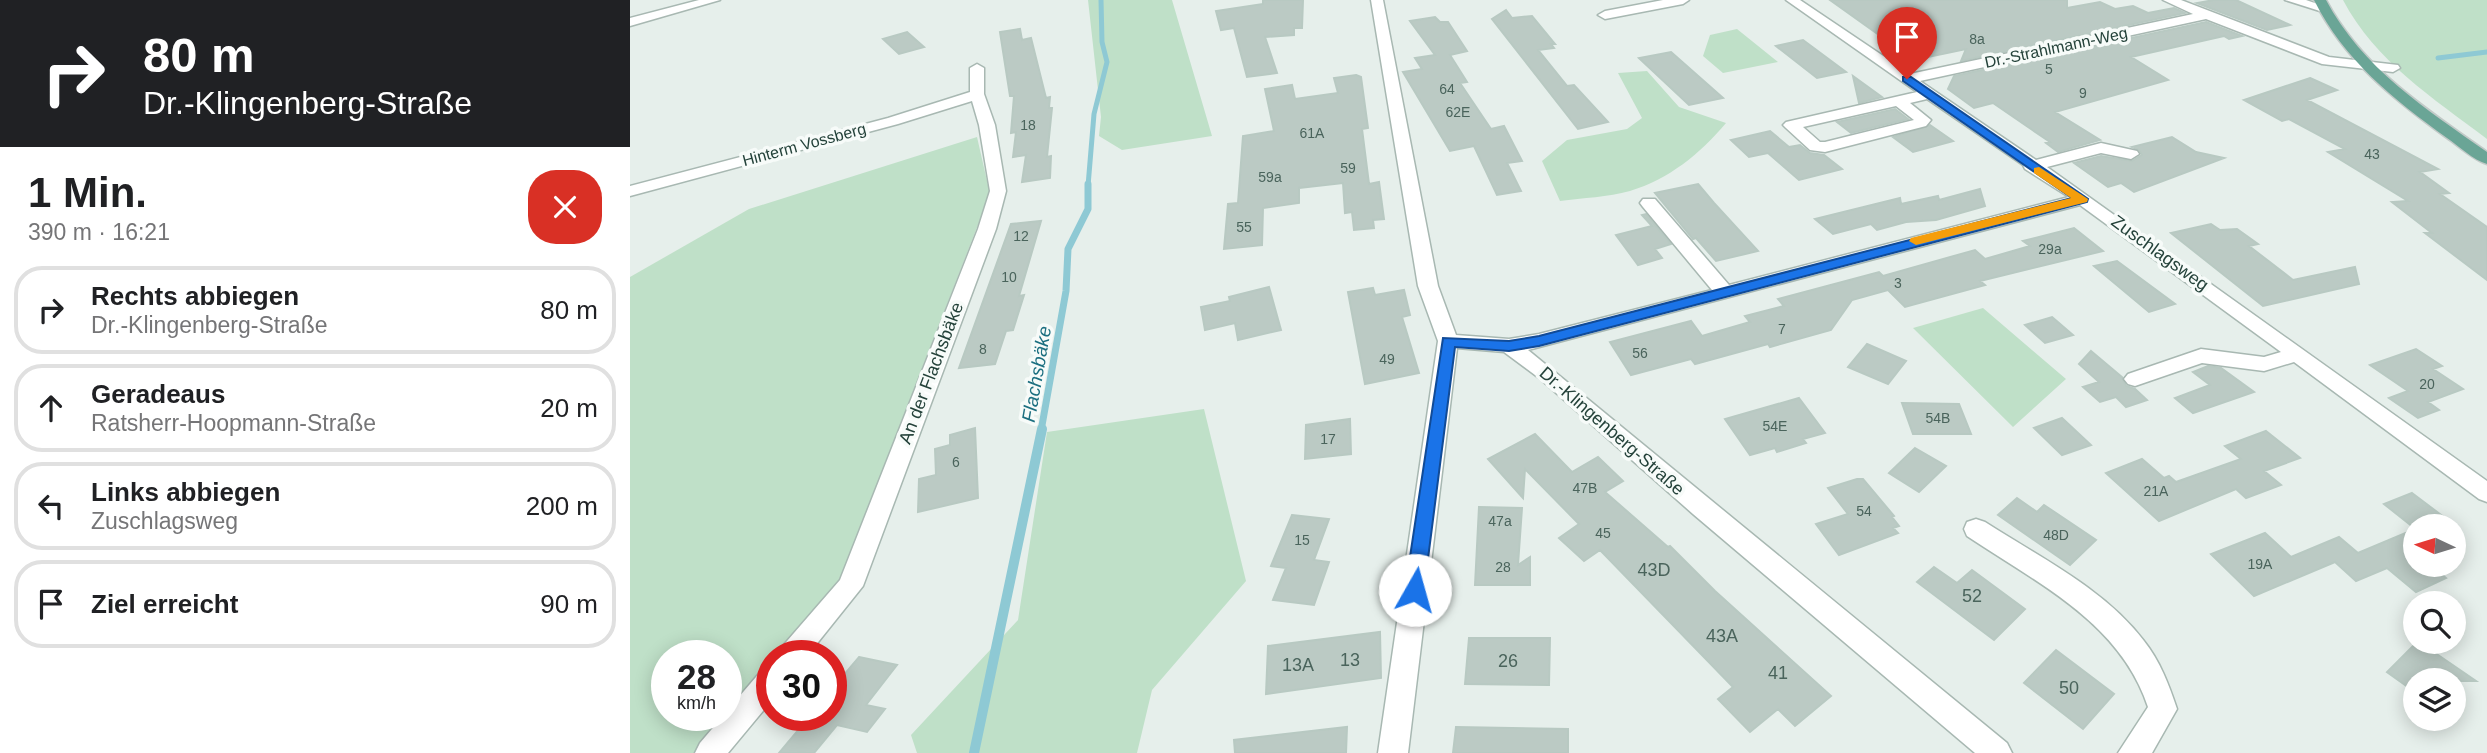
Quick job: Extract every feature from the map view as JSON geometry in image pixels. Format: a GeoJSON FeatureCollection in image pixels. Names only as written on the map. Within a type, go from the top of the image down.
{"type":"FeatureCollection","features":[{"type":"Feature","properties":{"kind":"main road"},"geometry":{"type":"LineString","coordinates":[[2322,4],[2344,39],[2368,66],[2416,108],[2487,159]]}},
{"type":"Feature","properties":{"kind":"street"},"geometry":{"type":"LineString","coordinates":[[630,22],[714,0]]}},
{"type":"Feature","properties":{"kind":"street"},"geometry":{"type":"LineString","coordinates":[[1377,0],[1428,286],[1448,341],[1394,753]]}},
{"type":"Feature","properties":{"kind":"street"},"geometry":{"type":"LineString","coordinates":[[1605,15],[1684,0]]}},
{"type":"Feature","properties":{"kind":"street","name":"Zuschlagsweg"},"geometry":{"type":"LineString","coordinates":[[1792,0],[2082,199],[2487,493]]}},
{"type":"Feature","properties":{"kind":"street"},"geometry":{"type":"LineString","coordinates":[[2169,0],[2327,61],[2393,68]]}},
{"type":"Feature","properties":{"kind":"street"},"geometry":{"type":"LineString","coordinates":[[2291,0],[2322,4]]}},
{"type":"Feature","properties":{"kind":"street","name":"Dr.-Strahlmann-Weg"},"geometry":{"type":"LineString","coordinates":[[1907,79],[2205,15]]}},
{"type":"Feature","properties":{"kind":"street","name":"An der Flachsbäke"},"geometry":{"type":"LineString","coordinates":[[804,640],[850,586],[987,229],[998,191],[987,125],[977,94],[977,68]]}},
{"type":"Feature","properties":{"kind":"street","name":"Hinterm Vossberg"},"geometry":{"type":"LineString","coordinates":[[630,191],[892,121],[977,94]]}},
{"type":"Feature","properties":{"kind":"street"},"geometry":{"type":"LineString","coordinates":[[1899,101],[1923,120],[1921,124],[1825,147],[1816,146],[1791,125],[1929,94]]}},
{"type":"Feature","properties":{"kind":"street"},"geometry":{"type":"LineString","coordinates":[[2031,166],[2101,148],[2131,154]]}},
{"type":"Feature","properties":{"kind":"street"},"geometry":{"type":"LineString","coordinates":[[1448,341],[1509,346],[1539,341],[2082,199]]}},
{"type":"Feature","properties":{"kind":"street"},"geometry":{"type":"LineString","coordinates":[[1649,203],[1724,292]]}},
{"type":"Feature","properties":{"kind":"street","name":"Dr.-Klingenberg-Straße"},"geometry":{"type":"LineString","coordinates":[[1509,346],[1546,373],[1701,507],[1997,753]]}},
{"type":"Feature","properties":{"kind":"street"},"geometry":{"type":"LineString","coordinates":[[2135,379],[2202,356],[2264,364],[2299,354]]}},
{"type":"Feature","properties":{"kind":"street"},"geometry":{"type":"LineString","coordinates":[[1976,529],[2089,606],[2129,642],[2151,675],[2164,709],[2133,753]]}},
{"type":"Feature","properties":{"kind":"street"},"geometry":{"type":"LineString","coordinates":[[710,753],[756,698]]}},
{"type":"Feature","properties":{"kind":"green space"},"geometry":{"type":"Polygon","coordinates":[[[1088,0],[1172,0],[1212,136],[1122,150],[1099,136],[1101,117],[1088,0]]]}},
{"type":"Feature","properties":{"kind":"green space"},"geometry":{"type":"Polygon","coordinates":[[[2343,0],[2487,0],[2487,139],[2388,60],[2356,22],[2343,0]]]}},
{"type":"Feature","properties":{"kind":"green space"},"geometry":{"type":"Polygon","coordinates":[[[1737,29],[1778,62],[1723,73],[1703,56],[1710,35],[1737,29]]]}},
{"type":"Feature","properties":{"kind":"green space"},"geometry":{"type":"Polygon","coordinates":[[[1647,71],[1679,107],[1726,123],[1706,145],[1658,180],[1622,193],[1560,201],[1542,161],[1567,140],[1627,129],[1642,118],[1618,73],[1647,71]]]}},
{"type":"Feature","properties":{"kind":"green space"},"geometry":{"type":"Polygon","coordinates":[[[977,137],[990,194],[839,582],[790,640],[756,640],[756,682],[742,699],[742,640],[651,640],[651,731],[715,731],[697,753],[630,753],[630,277],[749,209],[977,137]]]}},
{"type":"Feature","properties":{"kind":"green space"},"geometry":{"type":"Polygon","coordinates":[[[1983,308],[2066,379],[2013,427],[1913,328],[1983,308]]]}},
{"type":"Feature","properties":{"kind":"green space"},"geometry":{"type":"Polygon","coordinates":[[[1204,409],[1246,581],[1152,690],[1137,753],[917,753],[911,735],[1018,620],[1047,432],[1204,409]]]}},
{"type":"Feature","properties":{"kind":"building"},"geometry":{"type":"Polygon","coordinates":[[[1263,0],[1303,0],[1302,28],[1294,28],[1294,35],[1265,37],[1277,73],[1247,77],[1234,28],[1221,30],[1216,11],[1263,4],[1263,0]]]}},
{"type":"Feature","properties":{"kind":"building"},"geometry":{"type":"Polygon","coordinates":[[[1830,0],[2067,0],[2067,8],[2100,2],[2115,9],[2133,6],[2148,13],[2174,8],[2185,13],[1961,61],[1966,49],[1914,60],[1830,0]]]}},
{"type":"Feature","properties":{"kind":"building"},"geometry":{"type":"Polygon","coordinates":[[[2236,0],[2290,25],[2267,30],[2197,3],[2236,0]]]}},
{"type":"Feature","properties":{"kind":"building"},"geometry":{"type":"Polygon","coordinates":[[[1506,10],[1512,18],[1532,16],[1555,44],[1551,44],[1554,48],[1538,50],[1567,86],[1574,85],[1608,122],[1578,129],[1492,19],[1506,10]]]}},
{"type":"Feature","properties":{"kind":"building"},"geometry":{"type":"Polygon","coordinates":[[[1435,17],[1440,22],[1448,22],[1467,51],[1450,55],[1467,82],[1460,83],[1491,129],[1504,126],[1522,161],[1507,163],[1521,191],[1497,195],[1474,146],[1450,151],[1403,72],[1422,69],[1415,58],[1435,55],[1410,21],[1435,17]]]}},
{"type":"Feature","properties":{"kind":"building"},"geometry":{"type":"Polygon","coordinates":[[[2206,22],[2242,36],[2229,39],[2224,36],[2131,57],[2168,80],[2055,112],[2100,140],[2058,152],[2046,143],[2050,142],[1993,103],[1974,108],[1948,89],[1954,76],[2206,22]]]}},
{"type":"Feature","properties":{"kind":"building"},"geometry":{"type":"Polygon","coordinates":[[[1020,29],[1022,40],[1031,38],[1046,98],[1050,97],[1049,108],[1052,108],[1047,157],[1051,156],[1050,178],[1022,182],[1026,155],[1013,157],[1016,132],[1011,133],[1014,96],[1010,96],[1000,32],[1020,29]]]}},
{"type":"Feature","properties":{"kind":"building"},"geometry":{"type":"Polygon","coordinates":[[[907,32],[924,47],[899,54],[883,39],[907,32]]]}},
{"type":"Feature","properties":{"kind":"building"},"geometry":{"type":"Polygon","coordinates":[[[1803,40],[1846,72],[1817,78],[1776,46],[1803,40]]]}},
{"type":"Feature","properties":{"kind":"building"},"geometry":{"type":"Polygon","coordinates":[[[1671,52],[1723,98],[1689,105],[1639,58],[1671,52]]]}},
{"type":"Feature","properties":{"kind":"building"},"geometry":{"type":"Polygon","coordinates":[[[1356,75],[1361,77],[1368,128],[1362,129],[1369,184],[1379,182],[1384,219],[1373,220],[1374,228],[1354,230],[1352,212],[1345,213],[1343,183],[1299,188],[1299,203],[1263,208],[1262,245],[1224,249],[1228,204],[1238,203],[1243,136],[1274,131],[1265,89],[1292,85],[1295,99],[1338,93],[1334,78],[1356,75]]]}},
{"type":"Feature","properties":{"kind":"building"},"geometry":{"type":"Polygon","coordinates":[[[1853,76],[1882,97],[1859,103],[1853,76]]]}},
{"type":"Feature","properties":{"kind":"building"},"geometry":{"type":"Polygon","coordinates":[[[2310,78],[2337,90],[2307,100],[2438,169],[2420,172],[2449,193],[2440,194],[2487,227],[2487,280],[2425,233],[2432,233],[2392,202],[2408,201],[2328,152],[2345,149],[2289,119],[2282,121],[2244,100],[2310,78]]]}},
{"type":"Feature","properties":{"kind":"building"},"geometry":{"type":"Polygon","coordinates":[[[1895,109],[1908,119],[1851,133],[1837,122],[1895,109]]]}},
{"type":"Feature","properties":{"kind":"building"},"geometry":{"type":"Polygon","coordinates":[[[1930,125],[1953,141],[1913,152],[1893,137],[1930,125]]]}},
{"type":"Feature","properties":{"kind":"building"},"geometry":{"type":"Polygon","coordinates":[[[1770,131],[1789,147],[1800,145],[1810,153],[1824,155],[1842,169],[1799,180],[1768,153],[1749,157],[1731,140],[1770,131]]]}},
{"type":"Feature","properties":{"kind":"building"},"geometry":{"type":"Polygon","coordinates":[[[2172,137],[2196,152],[2224,158],[2134,192],[2121,183],[2108,187],[2074,163],[2101,156],[2132,161],[2142,155],[2132,147],[2172,137]]]}},
{"type":"Feature","properties":{"kind":"building"},"geometry":{"type":"Polygon","coordinates":[[[1698,184],[1758,251],[1716,261],[1696,238],[1693,239],[1655,193],[1698,184]]]}},
{"type":"Feature","properties":{"kind":"building"},"geometry":{"type":"Polygon","coordinates":[[[1980,189],[1985,206],[1936,220],[1906,222],[1877,230],[1871,224],[1833,234],[1815,219],[1900,198],[1901,204],[1938,196],[1939,200],[1980,189]]]}},
{"type":"Feature","properties":{"kind":"building"},"geometry":{"type":"Polygon","coordinates":[[[1646,214],[1671,244],[1655,249],[1662,258],[1638,265],[1616,235],[1652,226],[1642,215],[1646,214]]]}},
{"type":"Feature","properties":{"kind":"building"},"geometry":{"type":"Polygon","coordinates":[[[1041,221],[1019,296],[1024,295],[1013,330],[1006,331],[995,364],[959,368],[1011,224],[1041,221]]]}},
{"type":"Feature","properties":{"kind":"building"},"geometry":{"type":"Polygon","coordinates":[[[2211,224],[2220,230],[2237,229],[2258,244],[2249,246],[2293,280],[2355,267],[2359,284],[2263,306],[2171,233],[2211,224]]]}},
{"type":"Feature","properties":{"kind":"building"},"geometry":{"type":"Polygon","coordinates":[[[2074,228],[2103,251],[1980,281],[1985,285],[1905,307],[1888,290],[1852,300],[1831,330],[1770,347],[1768,344],[1695,364],[1691,359],[1631,375],[1610,342],[1691,321],[1702,336],[1750,322],[1745,316],[1784,306],[1778,299],[1879,272],[1883,276],[1975,250],[1985,259],[2030,246],[2023,241],[2074,228]]]}},
{"type":"Feature","properties":{"kind":"building"},"geometry":{"type":"Polygon","coordinates":[[[2117,261],[2175,304],[2149,312],[2094,266],[2117,261]]]}},
{"type":"Feature","properties":{"kind":"building"},"geometry":{"type":"Polygon","coordinates":[[[1269,287],[1281,330],[1238,340],[1235,323],[1205,330],[1201,307],[1230,301],[1229,297],[1269,287]]]}},
{"type":"Feature","properties":{"kind":"building"},"geometry":{"type":"Polygon","coordinates":[[[1373,288],[1375,295],[1404,290],[1410,315],[1402,317],[1419,373],[1365,384],[1348,292],[1373,288]]]}},
{"type":"Feature","properties":{"kind":"building"},"geometry":{"type":"Polygon","coordinates":[[[2052,317],[2073,335],[2045,343],[2025,325],[2052,317]]]}},
{"type":"Feature","properties":{"kind":"building"},"geometry":{"type":"Polygon","coordinates":[[[1867,344],[1906,361],[1888,384],[1848,367],[1867,344]]]}},
{"type":"Feature","properties":{"kind":"building"},"geometry":{"type":"Polygon","coordinates":[[[2416,349],[2442,366],[2433,369],[2463,389],[2428,402],[2439,410],[2418,418],[2389,398],[2408,391],[2370,365],[2416,349]]]}},
{"type":"Feature","properties":{"kind":"building"},"geometry":{"type":"Polygon","coordinates":[[[2091,351],[2122,377],[2126,386],[2135,389],[2147,400],[2126,407],[2116,397],[2100,402],[2083,387],[2099,382],[2079,364],[2091,351]]]}},
{"type":"Feature","properties":{"kind":"building"},"geometry":{"type":"Polygon","coordinates":[[[2208,366],[2221,368],[2254,392],[2193,413],[2175,398],[2210,385],[2193,372],[2208,366]]]}},
{"type":"Feature","properties":{"kind":"building"},"geometry":{"type":"Polygon","coordinates":[[[1799,398],[1825,433],[1803,439],[1806,443],[1777,452],[1775,448],[1750,455],[1725,419],[1799,398]]]}},
{"type":"Feature","properties":{"kind":"building"},"geometry":{"type":"Polygon","coordinates":[[[1902,403],[1959,404],[1971,434],[1913,434],[1902,403]]]}},
{"type":"Feature","properties":{"kind":"building"},"geometry":{"type":"Polygon","coordinates":[[[2062,418],[2091,445],[2062,455],[2034,428],[2062,418]]]}},
{"type":"Feature","properties":{"kind":"building"},"geometry":{"type":"Polygon","coordinates":[[[1350,419],[1351,454],[1305,459],[1306,425],[1350,419]]]}},
{"type":"Feature","properties":{"kind":"building"},"geometry":{"type":"Polygon","coordinates":[[[975,428],[978,498],[918,512],[919,479],[936,475],[935,449],[950,445],[950,435],[975,428]]]}},
{"type":"Feature","properties":{"kind":"building"},"geometry":{"type":"Polygon","coordinates":[[[2266,431],[2300,458],[2264,471],[2281,485],[2246,498],[2236,489],[2159,521],[2106,473],[2142,459],[2164,478],[2169,476],[2176,482],[2241,459],[2225,446],[2266,431]]]}},
{"type":"Feature","properties":{"kind":"building"},"geometry":{"type":"Polygon","coordinates":[[[1535,434],[1572,472],[1598,457],[1623,481],[1605,492],[1670,546],[1715,591],[1831,696],[1795,726],[1778,709],[1750,732],[1718,699],[1733,687],[1600,550],[1584,561],[1559,538],[1579,524],[1525,469],[1523,498],[1488,459],[1535,434]]]}},
{"type":"Feature","properties":{"kind":"building"},"geometry":{"type":"Polygon","coordinates":[[[1915,448],[1946,466],[1919,492],[1889,473],[1915,448]]]}},
{"type":"Feature","properties":{"kind":"building"},"geometry":{"type":"Polygon","coordinates":[[[1863,479],[1894,516],[1892,517],[1899,526],[1893,528],[1898,533],[1839,555],[1816,524],[1848,514],[1828,488],[1863,479]]]}},
{"type":"Feature","properties":{"kind":"building"},"geometry":{"type":"Polygon","coordinates":[[[2412,493],[2440,514],[2403,514],[2403,519],[2384,504],[2412,493]]]}},
{"type":"Feature","properties":{"kind":"building"},"geometry":{"type":"Polygon","coordinates":[[[2017,498],[2037,512],[2044,505],[2096,540],[2070,565],[1998,515],[2017,498]]]}},
{"type":"Feature","properties":{"kind":"building"},"geometry":{"type":"Polygon","coordinates":[[[1479,507],[1522,508],[1518,565],[1530,557],[1530,585],[1475,585],[1479,507]]]}},
{"type":"Feature","properties":{"kind":"building"},"geometry":{"type":"Polygon","coordinates":[[[1292,515],[1329,519],[1314,560],[1329,562],[1314,605],[1273,600],[1286,568],[1271,566],[1292,515]]]}},
{"type":"Feature","properties":{"kind":"building"},"geometry":{"type":"Polygon","coordinates":[[[2265,533],[2291,557],[2339,537],[2358,553],[2403,534],[2403,578],[2446,578],[2415,591],[2387,568],[2356,581],[2335,562],[2254,596],[2211,554],[2265,533]]]}},
{"type":"Feature","properties":{"kind":"building"},"geometry":{"type":"Polygon","coordinates":[[[1934,567],[1957,583],[1972,570],[2025,609],[1994,640],[1917,582],[1934,567]]]}},
{"type":"Feature","properties":{"kind":"building"},"geometry":{"type":"Polygon","coordinates":[[[1380,632],[1381,678],[1266,694],[1268,646],[1380,632]]]}},
{"type":"Feature","properties":{"kind":"building"},"geometry":{"type":"Polygon","coordinates":[[[1469,638],[1550,638],[1549,685],[1465,684],[1469,638]]]}},
{"type":"Feature","properties":{"kind":"building"},"geometry":{"type":"Polygon","coordinates":[[[2056,650],[2114,694],[2083,729],[2024,683],[2056,650]]]}},
{"type":"Feature","properties":{"kind":"building"},"geometry":{"type":"Polygon","coordinates":[[[2405,654],[2437,654],[2457,668],[2403,668],[2403,683],[2387,672],[2405,654]]]}},
{"type":"Feature","properties":{"kind":"building"},"geometry":{"type":"Polygon","coordinates":[[[859,657],[897,665],[866,705],[885,709],[867,732],[847,727],[847,671],[859,657]]]}},
{"type":"Feature","properties":{"kind":"building"},"geometry":{"type":"Polygon","coordinates":[[[2466,674],[2476,681],[2466,681],[2466,674]]]}},
{"type":"Feature","properties":{"kind":"building"},"geometry":{"type":"Polygon","coordinates":[[[1347,727],[1346,753],[1235,753],[1234,740],[1347,727]]]}},
{"type":"Feature","properties":{"kind":"building"},"geometry":{"type":"Polygon","coordinates":[[[1456,727],[1568,729],[1568,753],[1453,753],[1456,727]]]}},
{"type":"Feature","properties":{"kind":"building"},"geometry":{"type":"Polygon","coordinates":[[[797,731],[832,731],[814,753],[779,753],[797,731]]]}},
{"type":"Feature","properties":{"kind":"waterway","name":"Flachsbäke"},"geometry":{"type":"LineString","coordinates":[[1088,186],[1094,114],[1107,62],[1102,42],[1101,0]]}},
{"type":"Feature","properties":{"kind":"waterway"},"geometry":{"type":"LineString","coordinates":[[2438,58],[2487,52]]}},
{"type":"Feature","properties":{"kind":"waterway","name":"Flachsbäke"},"geometry":{"type":"LineString","coordinates":[[1041,431],[1066,291],[1068,249],[1088,209],[1088,186]]}},
{"type":"Feature","properties":{"kind":"waterway","name":"Flachsbäke"},"geometry":{"type":"LineString","coordinates":[[974,753],[1042,429]]}},
{"type":"Feature","properties":{"kind":"slow traffic"},"geometry":{"type":"LineString","coordinates":[[1916,241],[2082,199],[2039,171]]}},
{"type":"Feature","properties":{"kind":"route"},"geometry":{"type":"LineString","coordinates":[[1415,590],[1448,341],[1509,346],[1539,341],[2082,199],[1907,79]]}}]}
